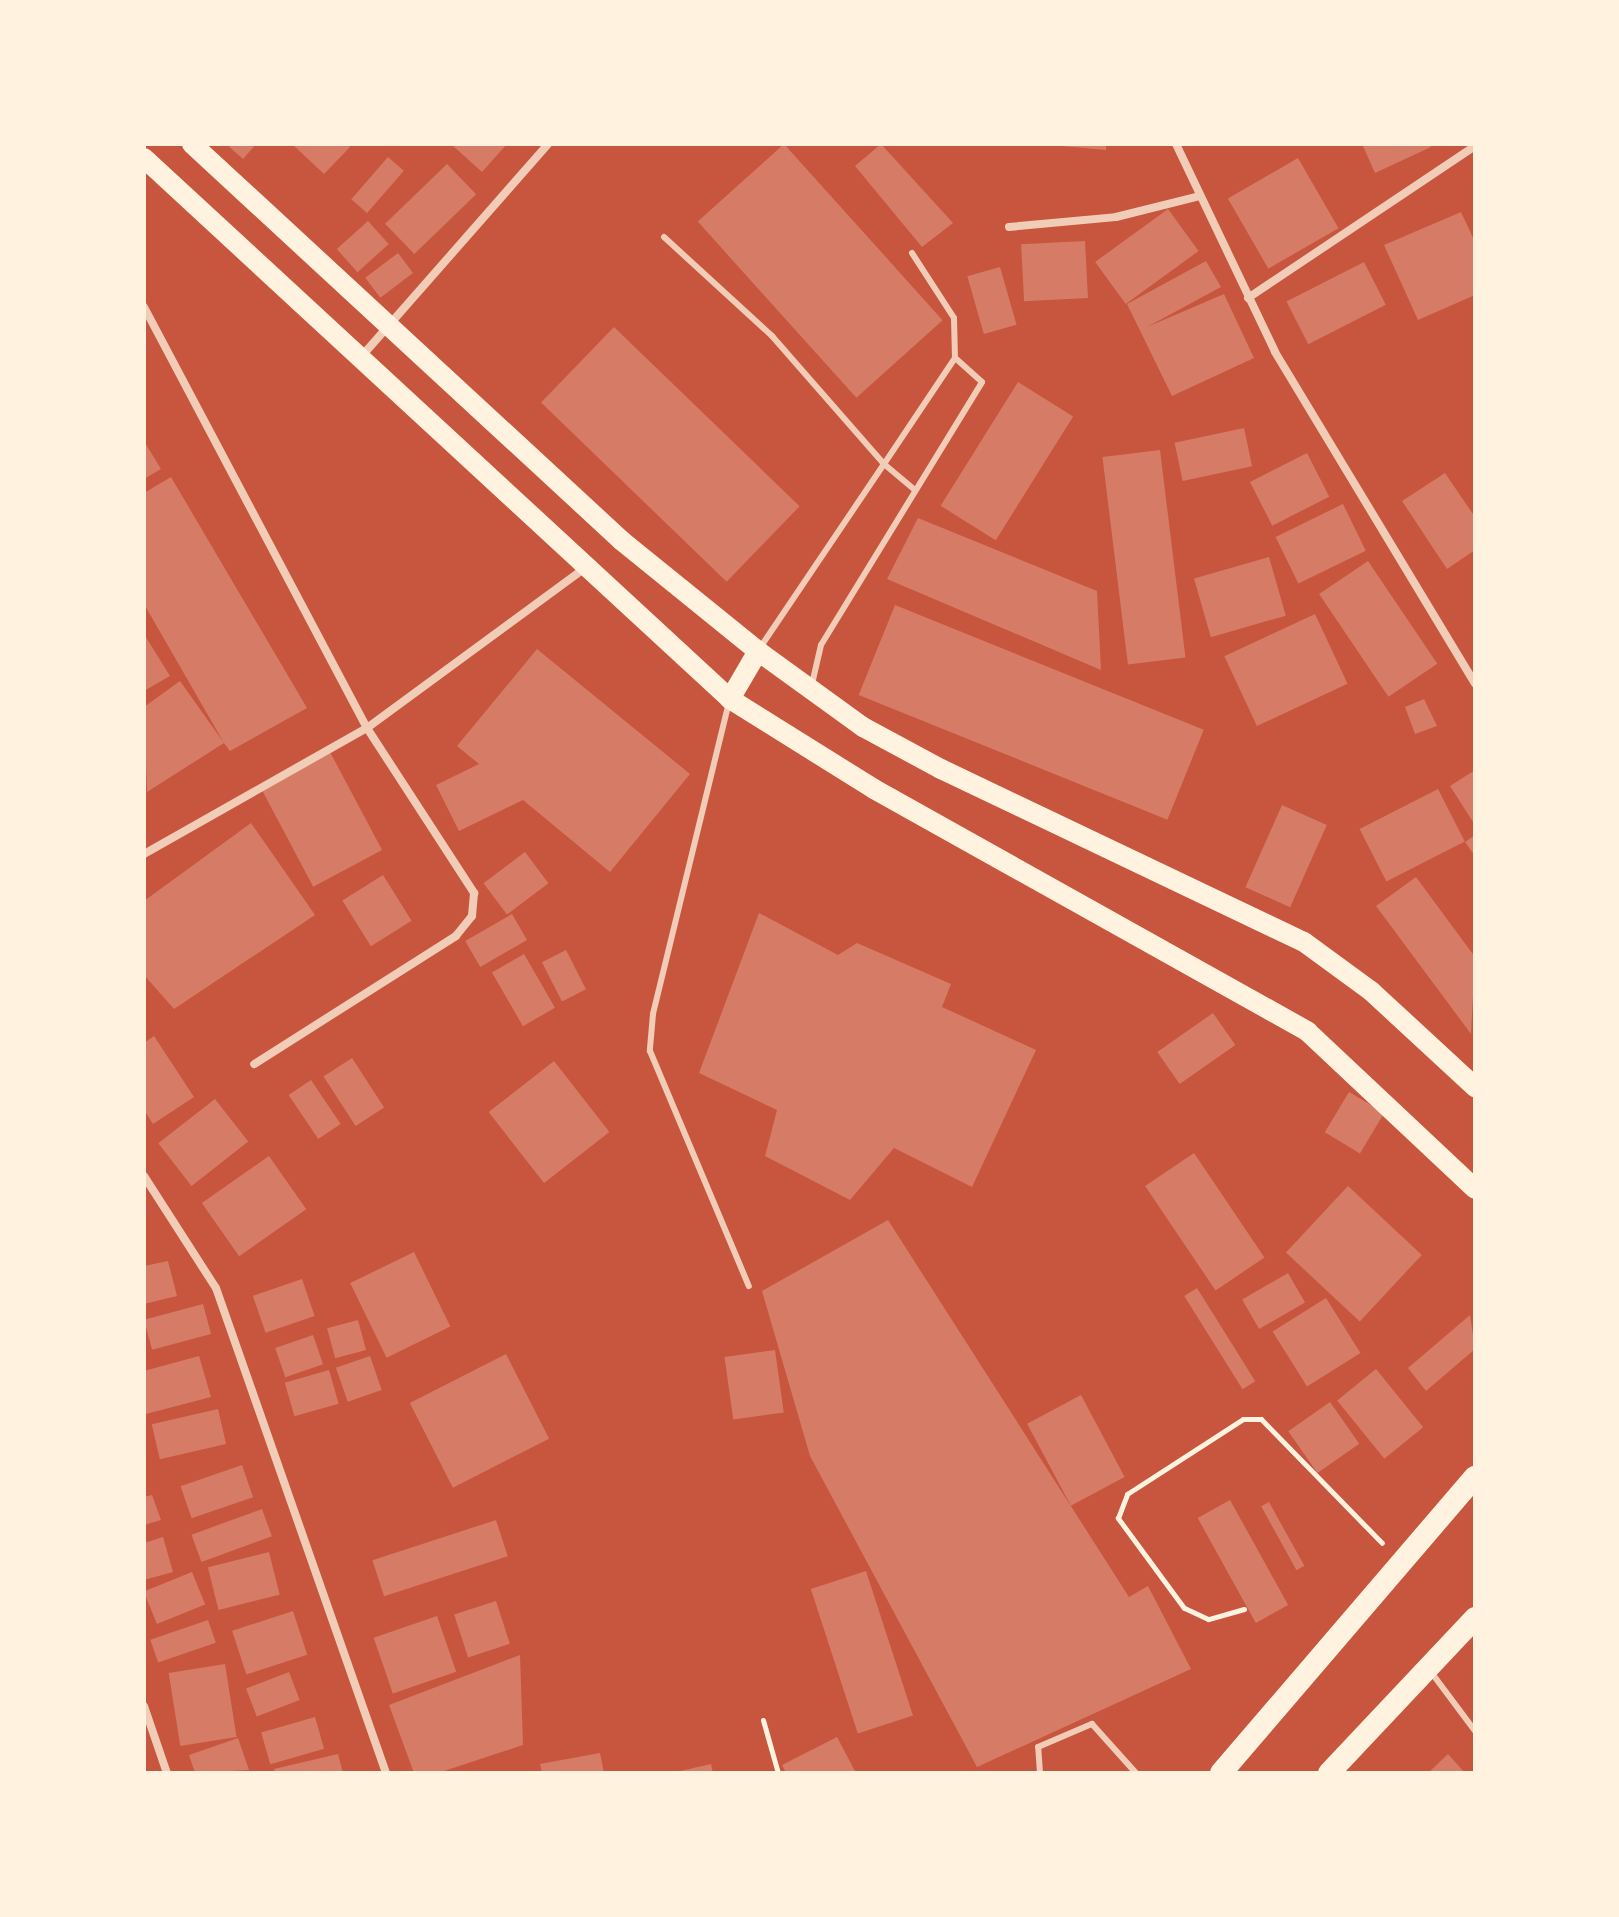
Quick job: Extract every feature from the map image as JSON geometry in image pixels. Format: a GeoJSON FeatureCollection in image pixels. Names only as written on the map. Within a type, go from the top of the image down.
{"type":"FeatureCollection","features":[{"type":"Feature","properties":{"kind":"highway"},"geometry":{"type":"LineString","coordinates":[[1221,1773],[1399,1560],[1475,1477]]}},
{"type":"Feature","properties":{"kind":"highway"},"geometry":{"type":"LineString","coordinates":[[1329,1773],[1475,1618]]}},
{"type":"Feature","properties":{"kind":"main road"},"geometry":{"type":"LineString","coordinates":[[192,144],[622,541],[811,690],[941,769],[1304,942],[1371,991],[1475,1087]]}},
{"type":"Feature","properties":{"kind":"main road"},"geometry":{"type":"LineString","coordinates":[[144,158],[357,361],[730,699],[874,789],[1238,987],[1308,1032],[1475,1189]]}},
{"type":"Feature","properties":{"kind":"main road"},"geometry":{"type":"LineString","coordinates":[[730,699],[758,651]]}},
{"type":"Feature","properties":{"kind":"street"},"geometry":{"type":"LineString","coordinates":[[357,361],[548,144]]}},
{"type":"Feature","properties":{"kind":"street"},"geometry":{"type":"LineString","coordinates":[[1176,144],[1248,298],[1327,444],[1475,683]]}},
{"type":"Feature","properties":{"kind":"street"},"geometry":{"type":"LineString","coordinates":[[1248,298],[1475,146]]}},
{"type":"Feature","properties":{"kind":"street"},"geometry":{"type":"LineString","coordinates":[[1009,227],[1116,217],[1200,196]]}},
{"type":"Feature","properties":{"kind":"street"},"geometry":{"type":"LineString","coordinates":[[144,307],[367,728],[474,893],[474,910],[456,936],[254,1064]]}},
{"type":"Feature","properties":{"kind":"street"},"geometry":{"type":"LineString","coordinates":[[144,854],[367,728],[586,568]]}},
{"type":"Feature","properties":{"kind":"street"},"geometry":{"type":"LineString","coordinates":[[144,1176],[216,1288],[386,1773]]}},
{"type":"Feature","properties":{"kind":"street"},"geometry":{"type":"LineString","coordinates":[[144,1706],[167,1773]]}},
{"type":"Feature","properties":{"kind":"lane"},"geometry":{"type":"LineString","coordinates":[[664,237],[772,336],[884,464],[915,490]]}},
{"type":"Feature","properties":{"kind":"lane"},"geometry":{"type":"LineString","coordinates":[[758,651],[955,358],[954,318],[912,253]]}},
{"type":"Feature","properties":{"kind":"lane"},"geometry":{"type":"LineString","coordinates":[[811,690],[821,645],[982,382],[955,358]]}},
{"type":"Feature","properties":{"kind":"lane"},"geometry":{"type":"LineString","coordinates":[[730,699],[653,1014],[650,1051],[749,1286]]}},
{"type":"Feature","properties":{"kind":"lane"},"geometry":{"type":"LineString","coordinates":[[1429,1669],[1475,1731]]}},
{"type":"Feature","properties":{"kind":"lane"},"geometry":{"type":"LineString","coordinates":[[1040,1773],[1038,1747],[1092,1724],[1136,1773]]}},
{"type":"Feature","properties":{"kind":"path"},"geometry":{"type":"LineString","coordinates":[[1244,1609],[1208,1619],[1184,1608],[1118,1518],[1127,1494],[1252,1414],[1399,1560]]}},
{"type":"Feature","properties":{"kind":"path"},"geometry":{"type":"LineString","coordinates":[[763,1720],[778,1773]]}},
{"type":"Feature","properties":{"kind":"building"},"geometry":{"type":"Polygon","coordinates":[[[226,144],[256,144],[243,159],[226,144]]]}},
{"type":"Feature","properties":{"kind":"building"},"geometry":{"type":"Polygon","coordinates":[[[292,144],[346,144],[350,147],[324,174],[292,144]]]}},
{"type":"Feature","properties":{"kind":"building"},"geometry":{"type":"Polygon","coordinates":[[[451,144],[507,144],[482,172],[451,144]]]}},
{"type":"Feature","properties":{"kind":"building"},"geometry":{"type":"Polygon","coordinates":[[[784,144],[943,320],[856,398],[698,222],[784,144]]]}},
{"type":"Feature","properties":{"kind":"building"},"geometry":{"type":"Polygon","coordinates":[[[881,144],[953,223],[922,247],[855,166],[881,144]]]}},
{"type":"Feature","properties":{"kind":"building"},"geometry":{"type":"Polygon","coordinates":[[[1039,144],[1106,144],[1106,150],[1039,144]]]}},
{"type":"Feature","properties":{"kind":"building"},"geometry":{"type":"Polygon","coordinates":[[[1362,144],[1429,144],[1431,147],[1375,173],[1362,144]]]}},
{"type":"Feature","properties":{"kind":"building"},"geometry":{"type":"Polygon","coordinates":[[[388,157],[404,171],[367,213],[351,199],[388,157]]]}},
{"type":"Feature","properties":{"kind":"building"},"geometry":{"type":"Polygon","coordinates":[[[1298,158],[1338,228],[1268,269],[1228,198],[1298,158]]]}},
{"type":"Feature","properties":{"kind":"building"},"geometry":{"type":"Polygon","coordinates":[[[447,164],[476,194],[414,254],[385,224],[447,164]]]}},
{"type":"Feature","properties":{"kind":"building"},"geometry":{"type":"Polygon","coordinates":[[[1168,209],[1199,251],[1126,304],[1095,262],[1168,209]]]}},
{"type":"Feature","properties":{"kind":"building"},"geometry":{"type":"Polygon","coordinates":[[[1461,212],[1475,242],[1475,295],[1418,320],[1384,245],[1461,212]]]}},
{"type":"Feature","properties":{"kind":"building"},"geometry":{"type":"Polygon","coordinates":[[[368,221],[389,244],[358,272],[337,249],[368,221]]]}},
{"type":"Feature","properties":{"kind":"building"},"geometry":{"type":"Polygon","coordinates":[[[1085,241],[1088,298],[1024,301],[1021,244],[1085,241]]]}},
{"type":"Feature","properties":{"kind":"building"},"geometry":{"type":"Polygon","coordinates":[[[398,253],[413,273],[380,298],[365,278],[398,253]]]}},
{"type":"Feature","properties":{"kind":"building"},"geometry":{"type":"Polygon","coordinates":[[[1206,261],[1221,287],[1147,327],[1224,294],[1254,358],[1172,396],[1127,304],[1206,261]]]}},
{"type":"Feature","properties":{"kind":"building"},"geometry":{"type":"Polygon","coordinates":[[[1364,262],[1386,305],[1308,344],[1286,301],[1364,262]]]}},
{"type":"Feature","properties":{"kind":"building"},"geometry":{"type":"Polygon","coordinates":[[[1000,267],[1017,325],[984,334],[967,276],[1000,267]]]}},
{"type":"Feature","properties":{"kind":"building"},"geometry":{"type":"Polygon","coordinates":[[[614,327],[800,506],[727,582],[541,403],[614,327]]]}},
{"type":"Feature","properties":{"kind":"building"},"geometry":{"type":"Polygon","coordinates":[[[1018,382],[1073,416],[996,540],[941,506],[1018,382]]]}},
{"type":"Feature","properties":{"kind":"building"},"geometry":{"type":"Polygon","coordinates":[[[1244,428],[1252,466],[1183,481],[1175,443],[1244,428]]]}},
{"type":"Feature","properties":{"kind":"building"},"geometry":{"type":"Polygon","coordinates":[[[144,441],[161,469],[144,479],[144,441]]]}},
{"type":"Feature","properties":{"kind":"building"},"geometry":{"type":"Polygon","coordinates":[[[1160,450],[1185,657],[1128,665],[1102,457],[1160,450]]]}},
{"type":"Feature","properties":{"kind":"building"},"geometry":{"type":"Polygon","coordinates":[[[1307,453],[1329,497],[1272,526],[1250,482],[1307,453]]]}},
{"type":"Feature","properties":{"kind":"building"},"geometry":{"type":"Polygon","coordinates":[[[1445,473],[1475,517],[1475,550],[1447,569],[1402,501],[1445,473]]]}},
{"type":"Feature","properties":{"kind":"building"},"geometry":{"type":"Polygon","coordinates":[[[171,477],[307,708],[230,751],[144,604],[144,493],[171,477]]]}},
{"type":"Feature","properties":{"kind":"building"},"geometry":{"type":"Polygon","coordinates":[[[1343,504],[1366,551],[1298,584],[1276,537],[1343,504]]]}},
{"type":"Feature","properties":{"kind":"building"},"geometry":{"type":"Polygon","coordinates":[[[918,518],[1097,591],[1101,670],[887,579],[918,518]]]}},
{"type":"Feature","properties":{"kind":"building"},"geometry":{"type":"Polygon","coordinates":[[[1269,557],[1286,616],[1211,637],[1194,578],[1269,557]]]}},
{"type":"Feature","properties":{"kind":"building"},"geometry":{"type":"Polygon","coordinates":[[[1368,561],[1437,664],[1388,697],[1319,594],[1368,561]]]}},
{"type":"Feature","properties":{"kind":"building"},"geometry":{"type":"Polygon","coordinates":[[[895,605],[1204,730],[1167,820],[859,695],[895,605]]]}},
{"type":"Feature","properties":{"kind":"building"},"geometry":{"type":"Polygon","coordinates":[[[1315,614],[1348,684],[1257,726],[1224,656],[1315,614]]]}},
{"type":"Feature","properties":{"kind":"building"},"geometry":{"type":"Polygon","coordinates":[[[144,634],[170,676],[144,691],[144,634]]]}},
{"type":"Feature","properties":{"kind":"building"},"geometry":{"type":"Polygon","coordinates":[[[537,649],[690,774],[610,872],[523,800],[459,831],[436,785],[479,764],[457,746],[537,649]]]}},
{"type":"Feature","properties":{"kind":"building"},"geometry":{"type":"Polygon","coordinates":[[[180,681],[224,743],[147,792],[144,707],[180,681]]]}},
{"type":"Feature","properties":{"kind":"building"},"geometry":{"type":"Polygon","coordinates":[[[1424,699],[1437,726],[1415,734],[1405,707],[1424,699]]]}},
{"type":"Feature","properties":{"kind":"building"},"geometry":{"type":"Polygon","coordinates":[[[330,752],[382,850],[313,887],[261,789],[330,752]]]}},
{"type":"Feature","properties":{"kind":"building"},"geometry":{"type":"Polygon","coordinates":[[[1475,770],[1475,820],[1473,822],[1450,786],[1475,770]]]}},
{"type":"Feature","properties":{"kind":"building"},"geometry":{"type":"Polygon","coordinates":[[[1438,789],[1465,842],[1386,882],[1360,829],[1438,789]]]}},
{"type":"Feature","properties":{"kind":"building"},"geometry":{"type":"Polygon","coordinates":[[[1282,805],[1327,825],[1290,907],[1245,887],[1282,805]]]}},
{"type":"Feature","properties":{"kind":"building"},"geometry":{"type":"Polygon","coordinates":[[[251,823],[315,915],[174,1009],[144,975],[144,901],[251,823]]]}},
{"type":"Feature","properties":{"kind":"building"},"geometry":{"type":"Polygon","coordinates":[[[1475,835],[1475,856],[1465,842],[1475,835]]]}},
{"type":"Feature","properties":{"kind":"building"},"geometry":{"type":"Polygon","coordinates":[[[525,852],[548,883],[507,914],[483,883],[525,852]]]}},
{"type":"Feature","properties":{"kind":"building"},"geometry":{"type":"Polygon","coordinates":[[[383,875],[412,921],[371,946],[342,900],[383,875]]]}},
{"type":"Feature","properties":{"kind":"building"},"geometry":{"type":"Polygon","coordinates":[[[1416,877],[1475,957],[1471,1034],[1376,906],[1416,877]]]}},
{"type":"Feature","properties":{"kind":"building"},"geometry":{"type":"Polygon","coordinates":[[[759,913],[838,955],[857,943],[951,984],[942,1007],[1036,1050],[972,1187],[894,1148],[850,1200],[765,1156],[777,1110],[699,1073],[759,913]]]}},
{"type":"Feature","properties":{"kind":"building"},"geometry":{"type":"Polygon","coordinates":[[[512,914],[527,940],[480,967],[465,941],[512,914]]]}},
{"type":"Feature","properties":{"kind":"building"},"geometry":{"type":"Polygon","coordinates":[[[566,950],[586,989],[562,1001],[542,962],[566,950]]]}},
{"type":"Feature","properties":{"kind":"building"},"geometry":{"type":"Polygon","coordinates":[[[524,954],[555,1008],[523,1026],[492,972],[524,954]]]}},
{"type":"Feature","properties":{"kind":"building"},"geometry":{"type":"Polygon","coordinates":[[[1213,1013],[1235,1045],[1180,1084],[1157,1052],[1213,1013]]]}},
{"type":"Feature","properties":{"kind":"building"},"geometry":{"type":"Polygon","coordinates":[[[154,1036],[194,1097],[153,1124],[144,1110],[144,1043],[154,1036]]]}},
{"type":"Feature","properties":{"kind":"building"},"geometry":{"type":"Polygon","coordinates":[[[352,1058],[384,1107],[356,1126],[323,1077],[352,1058]]]}},
{"type":"Feature","properties":{"kind":"building"},"geometry":{"type":"Polygon","coordinates":[[[554,1061],[609,1132],[544,1183],[489,1112],[554,1061]]]}},
{"type":"Feature","properties":{"kind":"building"},"geometry":{"type":"Polygon","coordinates":[[[311,1080],[341,1124],[318,1139],[289,1095],[311,1080]]]}},
{"type":"Feature","properties":{"kind":"building"},"geometry":{"type":"Polygon","coordinates":[[[1349,1092],[1384,1113],[1360,1153],[1325,1132],[1349,1092]]]}},
{"type":"Feature","properties":{"kind":"building"},"geometry":{"type":"Polygon","coordinates":[[[215,1099],[248,1142],[192,1186],[158,1143],[215,1099]]]}},
{"type":"Feature","properties":{"kind":"building"},"geometry":{"type":"Polygon","coordinates":[[[1194,1153],[1264,1257],[1216,1290],[1145,1186],[1194,1153]]]}},
{"type":"Feature","properties":{"kind":"building"},"geometry":{"type":"Polygon","coordinates":[[[269,1156],[306,1209],[239,1256],[202,1203],[269,1156]]]}},
{"type":"Feature","properties":{"kind":"building"},"geometry":{"type":"Polygon","coordinates":[[[1348,1186],[1422,1255],[1360,1321],[1286,1253],[1348,1186]]]}},
{"type":"Feature","properties":{"kind":"building"},"geometry":{"type":"Polygon","coordinates":[[[888,1220],[1129,1597],[1148,1586],[1191,1669],[977,1767],[810,1456],[762,1291],[888,1220]]]}},
{"type":"Feature","properties":{"kind":"building"},"geometry":{"type":"Polygon","coordinates":[[[414,1252],[450,1327],[387,1358],[350,1283],[414,1252]]]}},
{"type":"Feature","properties":{"kind":"building"},"geometry":{"type":"Polygon","coordinates":[[[168,1261],[177,1296],[144,1304],[144,1266],[168,1261]]]}},
{"type":"Feature","properties":{"kind":"building"},"geometry":{"type":"Polygon","coordinates":[[[1288,1273],[1305,1302],[1259,1329],[1242,1300],[1288,1273]]]}},
{"type":"Feature","properties":{"kind":"building"},"geometry":{"type":"Polygon","coordinates":[[[302,1279],[315,1316],[266,1333],[253,1296],[302,1279]]]}},
{"type":"Feature","properties":{"kind":"building"},"geometry":{"type":"Polygon","coordinates":[[[1197,1288],[1255,1381],[1243,1389],[1184,1296],[1197,1288]]]}},
{"type":"Feature","properties":{"kind":"building"},"geometry":{"type":"Polygon","coordinates":[[[1326,1298],[1360,1353],[1307,1387],[1273,1331],[1326,1298]]]}},
{"type":"Feature","properties":{"kind":"building"},"geometry":{"type":"Polygon","coordinates":[[[203,1304],[211,1334],[152,1350],[144,1320],[203,1304]]]}},
{"type":"Feature","properties":{"kind":"building"},"geometry":{"type":"Polygon","coordinates":[[[1470,1315],[1475,1349],[1426,1391],[1408,1368],[1470,1315]]]}},
{"type":"Feature","properties":{"kind":"building"},"geometry":{"type":"Polygon","coordinates":[[[358,1320],[366,1350],[335,1358],[327,1328],[358,1320]]]}},
{"type":"Feature","properties":{"kind":"building"},"geometry":{"type":"Polygon","coordinates":[[[313,1335],[323,1364],[285,1377],[275,1348],[313,1335]]]}},
{"type":"Feature","properties":{"kind":"building"},"geometry":{"type":"Polygon","coordinates":[[[775,1350],[784,1412],[733,1419],[724,1357],[775,1350]]]}},
{"type":"Feature","properties":{"kind":"building"},"geometry":{"type":"Polygon","coordinates":[[[506,1354],[549,1439],[453,1488],[410,1403],[506,1354]]]}},
{"type":"Feature","properties":{"kind":"building"},"geometry":{"type":"Polygon","coordinates":[[[199,1356],[211,1397],[146,1414],[144,1371],[199,1356]]]}},
{"type":"Feature","properties":{"kind":"building"},"geometry":{"type":"Polygon","coordinates":[[[370,1356],[382,1390],[348,1402],[336,1368],[370,1356]]]}},
{"type":"Feature","properties":{"kind":"building"},"geometry":{"type":"Polygon","coordinates":[[[1376,1369],[1423,1427],[1384,1459],[1337,1400],[1376,1369]]]}},
{"type":"Feature","properties":{"kind":"building"},"geometry":{"type":"Polygon","coordinates":[[[329,1370],[339,1404],[294,1416],[285,1383],[329,1370]]]}},
{"type":"Feature","properties":{"kind":"building"},"geometry":{"type":"Polygon","coordinates":[[[1081,1395],[1125,1477],[1071,1506],[1027,1424],[1081,1395]]]}},
{"type":"Feature","properties":{"kind":"building"},"geometry":{"type":"Polygon","coordinates":[[[1330,1402],[1359,1444],[1317,1473],[1288,1431],[1330,1402]]]}},
{"type":"Feature","properties":{"kind":"building"},"geometry":{"type":"Polygon","coordinates":[[[218,1409],[226,1444],[160,1459],[152,1424],[218,1409]]]}},
{"type":"Feature","properties":{"kind":"building"},"geometry":{"type":"Polygon","coordinates":[[[242,1465],[253,1497],[192,1518],[181,1486],[242,1465]]]}},
{"type":"Feature","properties":{"kind":"building"},"geometry":{"type":"Polygon","coordinates":[[[152,1495],[161,1520],[144,1525],[144,1497],[152,1495]]]}},
{"type":"Feature","properties":{"kind":"building"},"geometry":{"type":"Polygon","coordinates":[[[1230,1500],[1288,1605],[1256,1623],[1198,1518],[1230,1500]]]}},
{"type":"Feature","properties":{"kind":"building"},"geometry":{"type":"Polygon","coordinates":[[[1269,1502],[1304,1566],[1297,1570],[1261,1506],[1269,1502]]]}},
{"type":"Feature","properties":{"kind":"building"},"geometry":{"type":"Polygon","coordinates":[[[262,1509],[272,1536],[201,1562],[192,1535],[262,1509]]]}},
{"type":"Feature","properties":{"kind":"building"},"geometry":{"type":"Polygon","coordinates":[[[496,1520],[508,1556],[384,1596],[372,1560],[496,1520]]]}},
{"type":"Feature","properties":{"kind":"building"},"geometry":{"type":"Polygon","coordinates":[[[163,1537],[173,1572],[144,1580],[144,1543],[163,1537]]]}},
{"type":"Feature","properties":{"kind":"building"},"geometry":{"type":"Polygon","coordinates":[[[269,1552],[280,1595],[219,1610],[208,1567],[269,1552]]]}},
{"type":"Feature","properties":{"kind":"building"},"geometry":{"type":"Polygon","coordinates":[[[866,1571],[913,1716],[858,1733],[811,1589],[866,1571]]]}},
{"type":"Feature","properties":{"kind":"building"},"geometry":{"type":"Polygon","coordinates":[[[192,1572],[205,1604],[157,1624],[144,1591],[192,1572]]]}},
{"type":"Feature","properties":{"kind":"building"},"geometry":{"type":"Polygon","coordinates":[[[496,1601],[510,1644],[468,1657],[454,1615],[496,1601]]]}},
{"type":"Feature","properties":{"kind":"building"},"geometry":{"type":"Polygon","coordinates":[[[293,1611],[307,1655],[246,1675],[232,1631],[293,1611]]]}},
{"type":"Feature","properties":{"kind":"building"},"geometry":{"type":"Polygon","coordinates":[[[437,1616],[456,1672],[393,1694],[374,1638],[437,1616]]]}},
{"type":"Feature","properties":{"kind":"building"},"geometry":{"type":"Polygon","coordinates":[[[208,1620],[216,1643],[158,1663],[150,1640],[208,1620]]]}},
{"type":"Feature","properties":{"kind":"building"},"geometry":{"type":"Polygon","coordinates":[[[520,1655],[523,1745],[438,1773],[414,1773],[389,1705],[520,1655]]]}},
{"type":"Feature","properties":{"kind":"building"},"geometry":{"type":"Polygon","coordinates":[[[225,1664],[237,1737],[180,1746],[169,1673],[225,1664]]]}},
{"type":"Feature","properties":{"kind":"building"},"geometry":{"type":"Polygon","coordinates":[[[289,1672],[300,1700],[257,1716],[246,1688],[289,1672]]]}},
{"type":"Feature","properties":{"kind":"building"},"geometry":{"type":"Polygon","coordinates":[[[315,1717],[324,1749],[270,1764],[261,1732],[315,1717]]]}},
{"type":"Feature","properties":{"kind":"building"},"geometry":{"type":"Polygon","coordinates":[[[837,1737],[856,1773],[786,1773],[782,1765],[837,1737]]]}},
{"type":"Feature","properties":{"kind":"building"},"geometry":{"type":"Polygon","coordinates":[[[238,1738],[249,1770],[195,1773],[189,1755],[238,1738]]]}},
{"type":"Feature","properties":{"kind":"building"},"geometry":{"type":"Polygon","coordinates":[[[600,1753],[604,1773],[542,1773],[540,1764],[600,1753]]]}},
{"type":"Feature","properties":{"kind":"building"},"geometry":{"type":"Polygon","coordinates":[[[338,1754],[343,1773],[275,1773],[274,1769],[338,1754]]]}},
{"type":"Feature","properties":{"kind":"building"},"geometry":{"type":"Polygon","coordinates":[[[1448,1754],[1465,1773],[1428,1773],[1448,1754]]]}},
{"type":"Feature","properties":{"kind":"building"},"geometry":{"type":"Polygon","coordinates":[[[711,1764],[713,1773],[676,1772],[711,1764]]]}}]}
